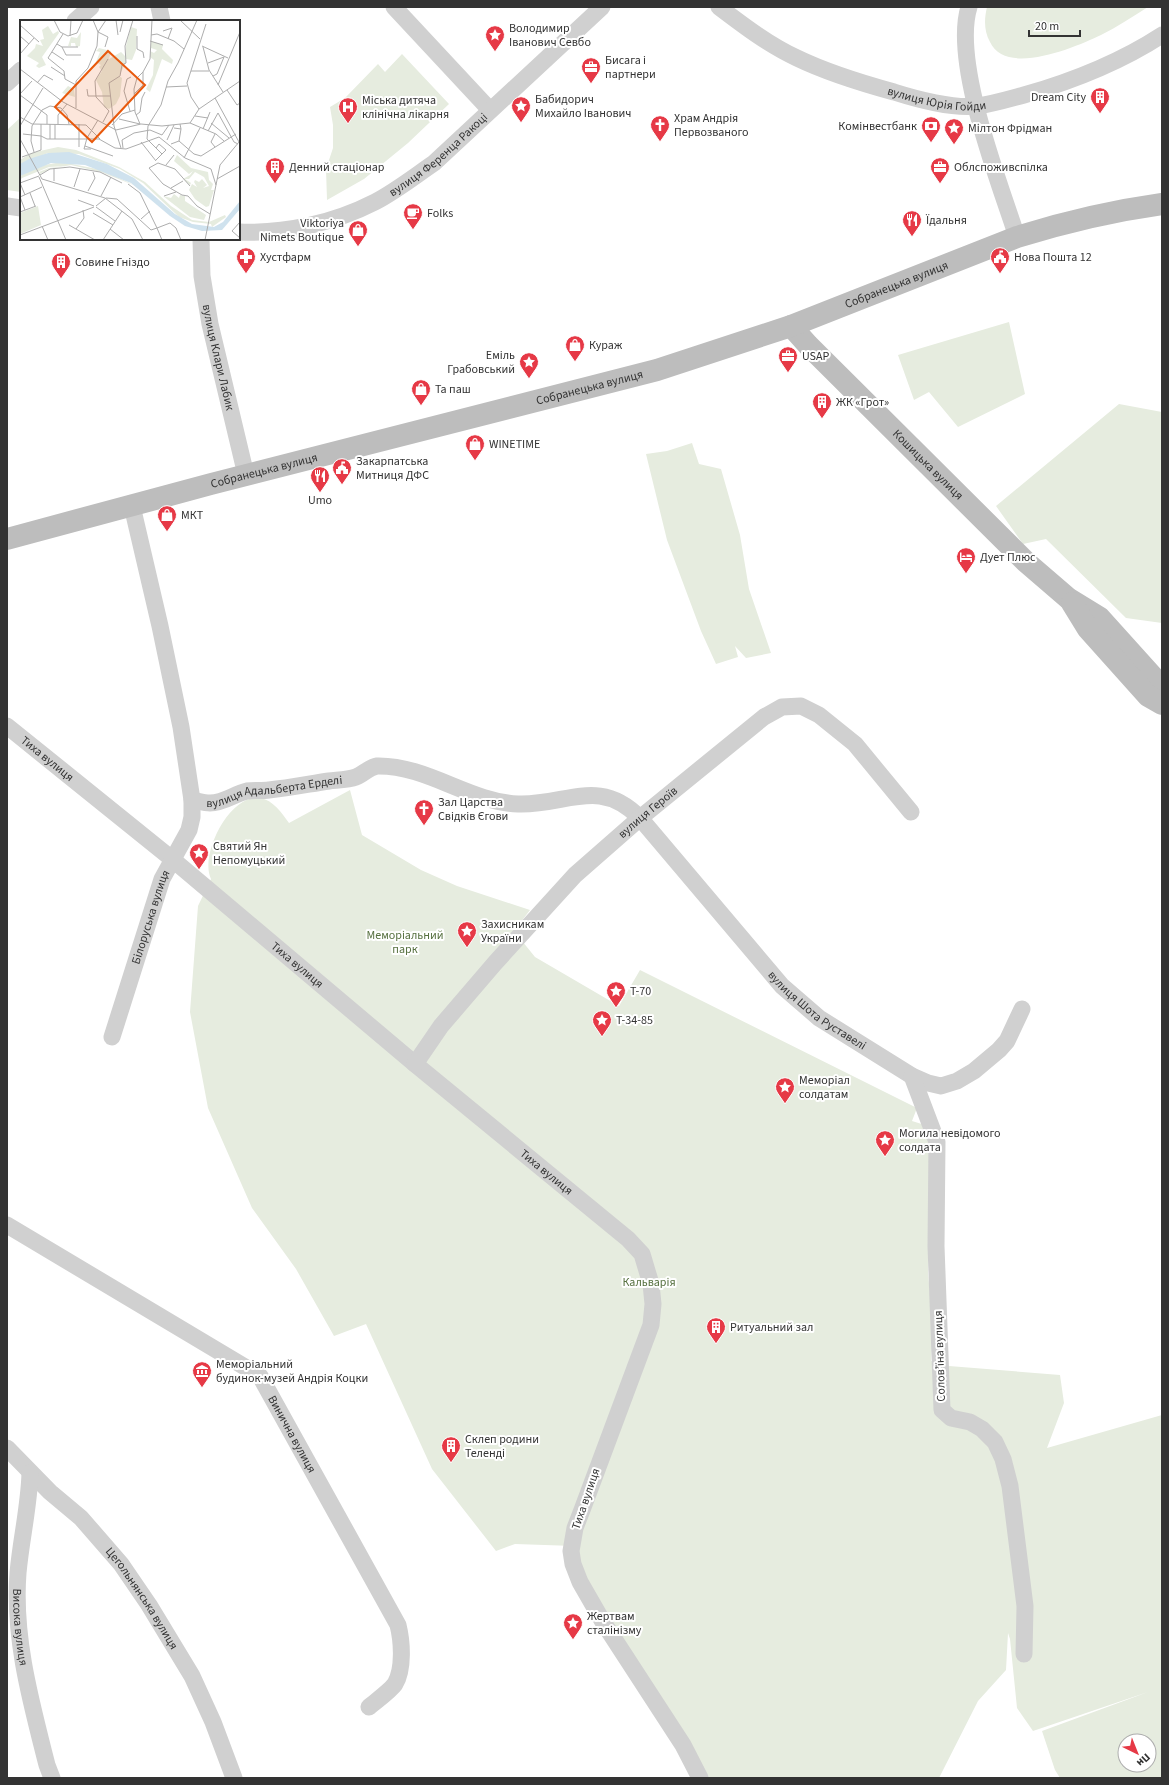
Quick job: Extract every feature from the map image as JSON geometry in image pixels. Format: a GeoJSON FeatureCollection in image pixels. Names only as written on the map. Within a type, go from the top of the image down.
{"type":"FeatureCollection","features":[{"type":"Feature","properties":{"kind":"main road","name":"Собранецька вулиця"},"geometry":{"type":"LineString","coordinates":[[7,539],[246,475],[657,370],[791,326],[1017,237],[1116,210],[1162,204]]}},
{"type":"Feature","properties":{"kind":"main road","name":"Кошицька вулиця"},"geometry":{"type":"LineString","coordinates":[[791,326],[808,346],[1020,557],[1069,599],[1100,618],[1162,686]]}},
{"type":"Feature","properties":{"kind":"main road","name":"Кошицька вулиця"},"geometry":{"type":"LineString","coordinates":[[1069,599],[1088,629],[1148,696],[1162,704]]}},
{"type":"Feature","properties":{"kind":"street"},"geometry":{"type":"LineString","coordinates":[[77,20],[91,7]]}},
{"type":"Feature","properties":{"kind":"street"},"geometry":{"type":"LineString","coordinates":[[159,7],[162,20]]}},
{"type":"Feature","properties":{"kind":"street"},"geometry":{"type":"LineString","coordinates":[[394,7],[490,110]]}},
{"type":"Feature","properties":{"kind":"street","name":"вулиця Ференца Ракоці"},"geometry":{"type":"LineString","coordinates":[[240,232],[255,233],[290,230],[334,219],[375,202],[434,163],[602,7]]}},
{"type":"Feature","properties":{"kind":"street","name":"вулиця Юрія Гойди"},"geometry":{"type":"LineString","coordinates":[[719,7],[745,28],[772,45],[797,59],[842,77],[921,100],[976,106],[1062,84],[1116,61],[1144,47],[1162,35]]}},
{"type":"Feature","properties":{"kind":"street"},"geometry":{"type":"LineString","coordinates":[[969,7],[965,19],[964,37],[976,106],[1017,237]]}},
{"type":"Feature","properties":{"kind":"street"},"geometry":{"type":"LineString","coordinates":[[7,83],[20,71]]}},
{"type":"Feature","properties":{"kind":"street"},"geometry":{"type":"LineString","coordinates":[[7,206],[20,208]]}},
{"type":"Feature","properties":{"kind":"street","name":"вулиця Клари Лабик"},"geometry":{"type":"LineString","coordinates":[[201,240],[200,255],[202,276],[210,324],[246,475]]}},
{"type":"Feature","properties":{"kind":"street","name":"вулиця Адальберта Ерделі"},"geometry":{"type":"LineString","coordinates":[[132,506],[181,727],[192,800],[210,803],[227,801],[247,792],[355,777],[376,766],[401,769],[417,773],[474,794],[501,802],[517,804],[533,803],[587,794],[605,796],[618,800],[630,808],[640,818]]}},
{"type":"Feature","properties":{"kind":"street","name":"вулиця Героїв"},"geometry":{"type":"LineString","coordinates":[[415,1064],[441,1026],[516,939],[576,875],[640,818],[764,717],[782,707],[801,706],[819,715],[855,744],[911,812]]}},
{"type":"Feature","properties":{"kind":"street","name":"Тиха вулиця"},"geometry":{"type":"LineString","coordinates":[[7,726],[172,859],[415,1064],[628,1239],[642,1254],[651,1284],[651,1325],[575,1528],[571,1551],[573,1564],[580,1582],[603,1622],[683,1745],[700,1778]]}},
{"type":"Feature","properties":{"kind":"street","name":"Білоруська вулиця"},"geometry":{"type":"LineString","coordinates":[[112,1038],[162,879],[189,830],[192,817],[192,800]]}},
{"type":"Feature","properties":{"kind":"street","name":"вулиця Шота Руставелі"},"geometry":{"type":"LineString","coordinates":[[640,818],[782,986],[819,1018],[912,1076],[928,1083],[941,1086],[957,1081],[974,1071],[1008,1041],[1022,1009]]}},
{"type":"Feature","properties":{"kind":"street","name":"Соловʼїна вулиця"},"geometry":{"type":"LineString","coordinates":[[912,1076],[937,1142],[936,1246],[942,1410],[951,1418],[970,1422],[982,1429],[995,1442],[1003,1459],[1010,1486],[1026,1606],[1024,1654]]}},
{"type":"Feature","properties":{"kind":"street","name":"Винична вулиця"},"geometry":{"type":"LineString","coordinates":[[7,1225],[260,1376],[398,1625],[402,1640],[402,1657],[395,1684],[369,1707]]}},
{"type":"Feature","properties":{"kind":"street","name":"Цегольнянська вулиця"},"geometry":{"type":"LineString","coordinates":[[7,1448],[30,1473],[81,1518],[121,1564],[149,1605],[192,1676],[213,1722],[234,1778]]}},
{"type":"Feature","properties":{"kind":"street","name":"Висока вулиця"},"geometry":{"type":"LineString","coordinates":[[30,1473],[30,1493],[18,1573],[18,1613],[25,1676],[47,1765],[52,1778]]}},
{"type":"Feature","properties":{"kind":"green space"},"geometry":{"type":"Polygon","coordinates":[[[987,7],[1148,7],[1113,29],[1090,40],[1059,52],[1026,58],[1011,57],[998,52],[990,42],[985,25],[987,7]]]}},
{"type":"Feature","properties":{"kind":"green space"},"geometry":{"type":"Polygon","coordinates":[[[402,54],[449,104],[408,143],[364,179],[327,200],[326,169],[333,148],[333,125],[330,107],[345,98],[378,64],[385,72],[402,54]]]}},
{"type":"Feature","properties":{"kind":"green space"},"geometry":{"type":"Polygon","coordinates":[[[20,118],[20,192],[7,190],[7,130],[20,118]]]}},
{"type":"Feature","properties":{"kind":"green space"},"geometry":{"type":"Polygon","coordinates":[[[1009,322],[1025,394],[958,427],[929,392],[914,400],[898,355],[1009,322]]]}},
{"type":"Feature","properties":{"kind":"green space"},"geometry":{"type":"Polygon","coordinates":[[[1119,404],[1162,412],[1162,623],[1126,618],[1046,539],[1023,544],[996,506],[1119,404]]]}},
{"type":"Feature","properties":{"kind":"green space"},"geometry":{"type":"Polygon","coordinates":[[[692,443],[699,464],[721,469],[740,535],[749,589],[771,653],[746,658],[735,646],[738,657],[716,664],[701,631],[667,540],[646,454],[667,451],[692,443]]]}},
{"type":"Feature","properties":{"kind":"green space","name":"Кальварія"},"geometry":{"type":"Polygon","coordinates":[[[350,790],[362,835],[421,870],[457,886],[530,910],[514,931],[535,957],[619,1006],[640,970],[917,1108],[912,1121],[928,1126],[932,1149],[928,1273],[933,1328],[931,1361],[949,1366],[1060,1375],[1064,1403],[1047,1448],[1162,1415],[1162,1778],[1060,1778],[1055,1770],[1042,1731],[1148,1692],[1033,1731],[1017,1708],[1010,1639],[1008,1633],[1006,1670],[978,1701],[939,1778],[708,1778],[584,1579],[574,1546],[515,1544],[496,1551],[432,1469],[366,1324],[334,1336],[296,1269],[252,1208],[208,1108],[190,1012],[198,906],[211,879],[208,868],[209,856],[213,842],[220,828],[228,815],[238,805],[249,799],[265,799],[273,804],[289,823],[350,790]]]}},
{"type":"Feature","properties":{"kind":"place","name":"Володимир Іванович Севбо"},"geometry":{"type":"Point","coordinates":[495,52]}},
{"type":"Feature","properties":{"kind":"place","name":"Бисага і партнери"},"geometry":{"type":"Point","coordinates":[591,84]}},
{"type":"Feature","properties":{"kind":"place","name":"Dream City"},"geometry":{"type":"Point","coordinates":[1100,114]}},
{"type":"Feature","properties":{"kind":"place","name":"Бабидорич Михайло Іванович"},"geometry":{"type":"Point","coordinates":[521,123]}},
{"type":"Feature","properties":{"kind":"place","name":"Міська дитяча клінічна лікарня"},"geometry":{"type":"Point","coordinates":[348,124]}},
{"type":"Feature","properties":{"kind":"place","name":"Храм Андрія Первозваного"},"geometry":{"type":"Point","coordinates":[660,142]}},
{"type":"Feature","properties":{"kind":"place","name":"Комінвестбанк"},"geometry":{"type":"Point","coordinates":[931,143]}},
{"type":"Feature","properties":{"kind":"place","name":"Мілтон Фрідман"},"geometry":{"type":"Point","coordinates":[954,145]}},
{"type":"Feature","properties":{"kind":"place","name":"Денний стаціонар"},"geometry":{"type":"Point","coordinates":[275,184]}},
{"type":"Feature","properties":{"kind":"place","name":"Облспоживспілка"},"geometry":{"type":"Point","coordinates":[940,184]}},
{"type":"Feature","properties":{"kind":"place","name":"Folks"},"geometry":{"type":"Point","coordinates":[413,230]}},
{"type":"Feature","properties":{"kind":"place","name":"Їдальня"},"geometry":{"type":"Point","coordinates":[912,237]}},
{"type":"Feature","properties":{"kind":"place","name":"Viktoriya Nimets Boutique"},"geometry":{"type":"Point","coordinates":[358,247]}},
{"type":"Feature","properties":{"kind":"place","name":"Хустфарм"},"geometry":{"type":"Point","coordinates":[246,274]}},
{"type":"Feature","properties":{"kind":"place","name":"Нова Пошта 12"},"geometry":{"type":"Point","coordinates":[1000,274]}},
{"type":"Feature","properties":{"kind":"place","name":"Совине Гніздо"},"geometry":{"type":"Point","coordinates":[61,279]}},
{"type":"Feature","properties":{"kind":"place","name":"Кураж"},"geometry":{"type":"Point","coordinates":[575,362]}},
{"type":"Feature","properties":{"kind":"place","name":"USAP"},"geometry":{"type":"Point","coordinates":[788,373]}},
{"type":"Feature","properties":{"kind":"place","name":"Еміль Грабовський"},"geometry":{"type":"Point","coordinates":[529,379]}},
{"type":"Feature","properties":{"kind":"place","name":"Та паш"},"geometry":{"type":"Point","coordinates":[421,406]}},
{"type":"Feature","properties":{"kind":"place","name":"ЖК «Грот»"},"geometry":{"type":"Point","coordinates":[822,419]}},
{"type":"Feature","properties":{"kind":"place","name":"WINETIME"},"geometry":{"type":"Point","coordinates":[475,461]}},
{"type":"Feature","properties":{"kind":"place","name":"Закарпатська Митниця ДФС"},"geometry":{"type":"Point","coordinates":[342,485]}},
{"type":"Feature","properties":{"kind":"place","name":"Umo"},"geometry":{"type":"Point","coordinates":[320,493]}},
{"type":"Feature","properties":{"kind":"place","name":"МКТ"},"geometry":{"type":"Point","coordinates":[167,532]}},
{"type":"Feature","properties":{"kind":"place","name":"Дует Плюс"},"geometry":{"type":"Point","coordinates":[966,574]}},
{"type":"Feature","properties":{"kind":"place","name":"Зал Царства Свідків Єгови"},"geometry":{"type":"Point","coordinates":[424,826]}},
{"type":"Feature","properties":{"kind":"place","name":"Святий Ян Непомуцький"},"geometry":{"type":"Point","coordinates":[199,870]}},
{"type":"Feature","properties":{"kind":"place","name":"Захисникам України"},"geometry":{"type":"Point","coordinates":[467,948]}},
{"type":"Feature","properties":{"kind":"place","name":"Т-70"},"geometry":{"type":"Point","coordinates":[616,1008]}},
{"type":"Feature","properties":{"kind":"place","name":"Т-34-85"},"geometry":{"type":"Point","coordinates":[602,1037]}},
{"type":"Feature","properties":{"kind":"place","name":"Меморіал солдатам"},"geometry":{"type":"Point","coordinates":[785,1104]}},
{"type":"Feature","properties":{"kind":"place","name":"Могила невідомого солдата"},"geometry":{"type":"Point","coordinates":[885,1157]}},
{"type":"Feature","properties":{"kind":"place","name":"Ритуальний зал"},"geometry":{"type":"Point","coordinates":[716,1344]}},
{"type":"Feature","properties":{"kind":"place","name":"Меморіальний будинок-музей Андрія Коцки"},"geometry":{"type":"Point","coordinates":[202,1388]}},
{"type":"Feature","properties":{"kind":"place","name":"Склеп родини Теленді"},"geometry":{"type":"Point","coordinates":[451,1463]}},
{"type":"Feature","properties":{"kind":"place","name":"Жертвам сталінізму"},"geometry":{"type":"Point","coordinates":[573,1640]}},
{"type":"Feature","properties":{"kind":"park label","name":"Меморіальний парк"},"geometry":{"type":"Point","coordinates":[405,942]}}]}
